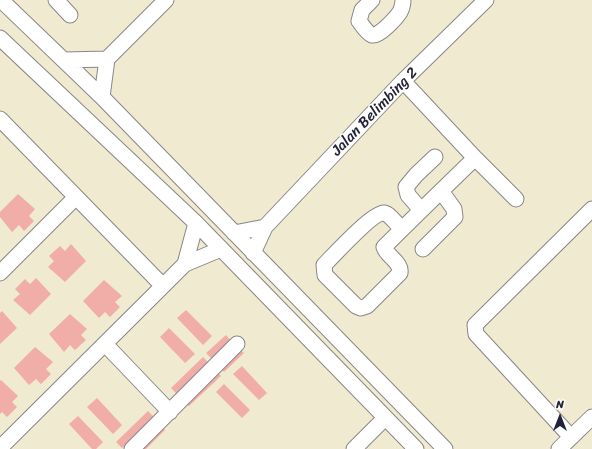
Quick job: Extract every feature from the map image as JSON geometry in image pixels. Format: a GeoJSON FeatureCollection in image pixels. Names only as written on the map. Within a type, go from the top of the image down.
{"type":"FeatureCollection","features":[{"type":"Feature","properties":{"kind":"street"},"geometry":{"type":"LineString","coordinates":[[1,0],[102,97],[445,449]]}},
{"type":"Feature","properties":{"kind":"street"},"geometry":{"type":"LineString","coordinates":[[56,0],[70,15]]}},
{"type":"Feature","properties":{"kind":"street"},"geometry":{"type":"LineString","coordinates":[[102,97],[107,59],[166,0]]}},
{"type":"Feature","properties":{"kind":"street"},"geometry":{"type":"LineString","coordinates":[[372,0],[362,10],[359,21],[370,34],[374,35],[380,33],[399,13],[404,0]]}},
{"type":"Feature","properties":{"kind":"street","name":"Jalan Belimbing 2"},"geometry":{"type":"LineString","coordinates":[[253,253],[265,227],[403,81],[486,0]]}},
{"type":"Feature","properties":{"kind":"street"},"geometry":{"type":"LineString","coordinates":[[0,38],[196,223],[416,449]]}},
{"type":"Feature","properties":{"kind":"street"},"geometry":{"type":"LineString","coordinates":[[64,60],[107,59]]}},
{"type":"Feature","properties":{"kind":"street"},"geometry":{"type":"LineString","coordinates":[[403,81],[475,158],[516,199]]}},
{"type":"Feature","properties":{"kind":"street"},"geometry":{"type":"LineString","coordinates":[[0,119],[163,286]]}},
{"type":"Feature","properties":{"kind":"street"},"geometry":{"type":"LineString","coordinates":[[421,210],[408,195],[406,187],[435,157]]}},
{"type":"Feature","properties":{"kind":"street"},"geometry":{"type":"LineString","coordinates":[[402,229],[386,214],[381,213],[372,218],[324,265],[325,275],[356,306],[361,308],[367,306],[400,273],[401,269],[386,253],[384,247],[475,158]]}},
{"type":"Feature","properties":{"kind":"street"},"geometry":{"type":"LineString","coordinates":[[423,249],[455,217],[454,209],[441,191]]}},
{"type":"Feature","properties":{"kind":"street"},"geometry":{"type":"LineString","coordinates":[[0,273],[76,197]]}},
{"type":"Feature","properties":{"kind":"street"},"geometry":{"type":"LineString","coordinates":[[571,437],[476,334],[475,325],[592,209]]}},
{"type":"Feature","properties":{"kind":"street"},"geometry":{"type":"LineString","coordinates":[[185,264],[196,223]]}},
{"type":"Feature","properties":{"kind":"street"},"geometry":{"type":"LineString","coordinates":[[234,233],[265,227]]}},
{"type":"Feature","properties":{"kind":"street"},"geometry":{"type":"LineString","coordinates":[[0,448],[185,264],[221,249]]}},
{"type":"Feature","properties":{"kind":"street"},"geometry":{"type":"LineString","coordinates":[[105,344],[170,412]]}},
{"type":"Feature","properties":{"kind":"street"},"geometry":{"type":"LineString","coordinates":[[132,449],[237,344]]}},
{"type":"Feature","properties":{"kind":"street"},"geometry":{"type":"LineString","coordinates":[[559,449],[592,417]]}},
{"type":"Feature","properties":{"kind":"street"},"geometry":{"type":"LineString","coordinates":[[354,449],[385,418]]}},
{"type":"Feature","properties":{"kind":"building"},"geometry":{"type":"Polygon","coordinates":[[[18,194],[35,209],[29,216],[34,221],[24,231],[19,225],[12,232],[0,217],[0,212],[18,194]]]}},
{"type":"Feature","properties":{"kind":"building"},"geometry":{"type":"Polygon","coordinates":[[[71,244],[86,261],[65,282],[48,267],[54,261],[49,256],[60,246],[65,251],[71,244]]]}},
{"type":"Feature","properties":{"kind":"building"},"geometry":{"type":"Polygon","coordinates":[[[36,278],[51,294],[30,315],[13,300],[20,294],[15,289],[25,279],[30,284],[36,278]]]}},
{"type":"Feature","properties":{"kind":"building"},"geometry":{"type":"Polygon","coordinates":[[[104,280],[122,296],[115,302],[120,307],[110,317],[105,312],[99,318],[83,301],[104,280]]]}},
{"type":"Feature","properties":{"kind":"building"},"geometry":{"type":"Polygon","coordinates":[[[186,310],[212,336],[203,345],[177,318],[186,310]]]}},
{"type":"Feature","properties":{"kind":"building"},"geometry":{"type":"Polygon","coordinates":[[[2,311],[17,328],[0,344],[0,313],[2,311]]]}},
{"type":"Feature","properties":{"kind":"building"},"geometry":{"type":"Polygon","coordinates":[[[70,314],[87,329],[81,335],[86,340],[75,350],[70,345],[64,352],[49,334],[70,314]]]}},
{"type":"Feature","properties":{"kind":"building"},"geometry":{"type":"Polygon","coordinates":[[[169,328],[195,354],[185,363],[160,337],[169,328]]]}},
{"type":"Feature","properties":{"kind":"building"},"geometry":{"type":"Polygon","coordinates":[[[226,335],[231,341],[212,359],[206,353],[226,335]]]}},
{"type":"Feature","properties":{"kind":"building"},"geometry":{"type":"Polygon","coordinates":[[[35,347],[53,362],[46,369],[51,374],[41,384],[36,379],[29,385],[14,368],[35,347]]]}},
{"type":"Feature","properties":{"kind":"building"},"geometry":{"type":"Polygon","coordinates":[[[238,348],[244,353],[224,372],[219,366],[238,348]]]}},
{"type":"Feature","properties":{"kind":"building"},"geometry":{"type":"Polygon","coordinates":[[[203,357],[209,363],[177,394],[171,388],[203,357]]]}},
{"type":"Feature","properties":{"kind":"building"},"geometry":{"type":"Polygon","coordinates":[[[242,366],[267,393],[259,400],[233,374],[242,366]]]}},
{"type":"Feature","properties":{"kind":"building"},"geometry":{"type":"Polygon","coordinates":[[[216,371],[221,376],[189,406],[184,401],[216,371]]]}},
{"type":"Feature","properties":{"kind":"building"},"geometry":{"type":"Polygon","coordinates":[[[1,380],[18,396],[12,402],[17,407],[7,417],[2,412],[0,414],[1,380]]]}},
{"type":"Feature","properties":{"kind":"building"},"geometry":{"type":"Polygon","coordinates":[[[224,384],[250,410],[242,418],[216,392],[224,384]]]}},
{"type":"Feature","properties":{"kind":"building"},"geometry":{"type":"Polygon","coordinates":[[[97,398],[122,425],[113,434],[87,407],[97,398]]]}},
{"type":"Feature","properties":{"kind":"building"},"geometry":{"type":"Polygon","coordinates":[[[148,411],[154,417],[122,448],[116,442],[148,411]]]}},
{"type":"Feature","properties":{"kind":"building"},"geometry":{"type":"Polygon","coordinates":[[[78,416],[103,442],[96,449],[92,449],[69,424],[78,416]]]}},
{"type":"Feature","properties":{"kind":"building"},"geometry":{"type":"Polygon","coordinates":[[[161,425],[165,430],[146,449],[136,449],[161,425]]]}}]}
